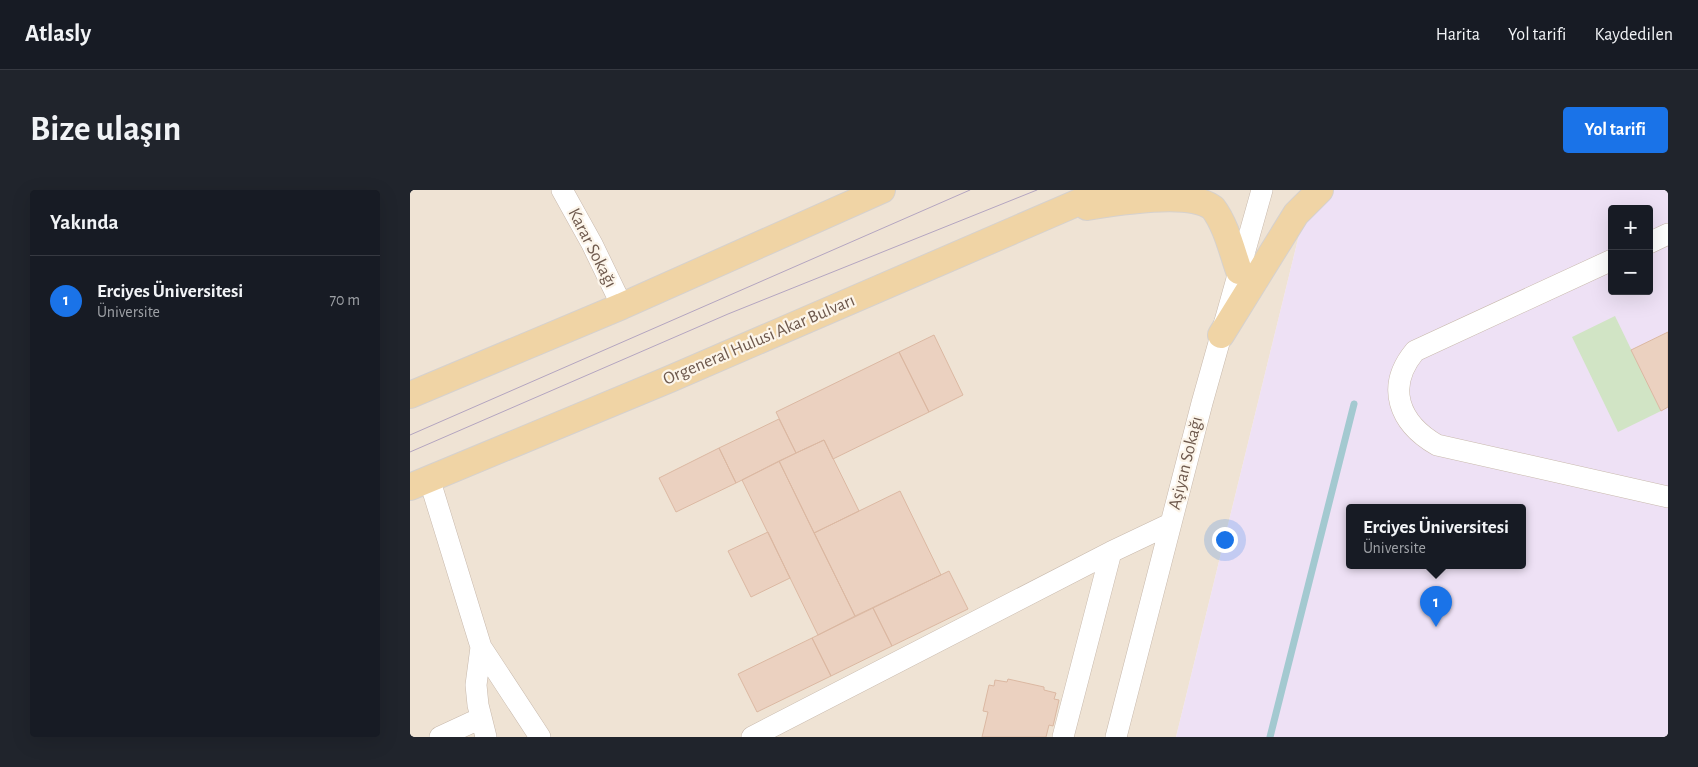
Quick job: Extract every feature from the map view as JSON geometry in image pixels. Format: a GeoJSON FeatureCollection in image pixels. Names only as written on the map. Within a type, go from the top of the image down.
{"type":"FeatureCollection","features":[{"type":"Feature","properties":{"kind":"main road"},"geometry":{"type":"LineString","coordinates":[[410,396],[622,306],[882,190]]}},
{"type":"Feature","properties":{"kind":"main road","name":"Orgeneral Hulusi Akar Bulvarı"},"geometry":{"type":"LineString","coordinates":[[419,482],[670,379],[1107,190]]}},
{"type":"Feature","properties":{"kind":"main road"},"geometry":{"type":"LineString","coordinates":[[1221,335],[1296,214],[1320,190]]}},
{"type":"Feature","properties":{"kind":"main road"},"geometry":{"type":"LineString","coordinates":[[1054,213],[1165,193],[1190,195],[1212,206],[1223,228],[1239,271]]}},
{"type":"Feature","properties":{"kind":"street","name":"Karar Sokağı"},"geometry":{"type":"LineString","coordinates":[[562,190],[592,244],[622,306]]}},
{"type":"Feature","properties":{"kind":"street","name":"Aşiyan Sokağı"},"geometry":{"type":"LineString","coordinates":[[1116,737],[1170,524],[1262,190]]}},
{"type":"Feature","properties":{"kind":"street"},"geometry":{"type":"LineString","coordinates":[[1653,241],[1668,234]]}},
{"type":"Feature","properties":{"kind":"street"},"geometry":{"type":"LineString","coordinates":[[1608,262],[1416,351],[1404,368],[1400,378],[1400,399],[1407,420],[1414,428],[1437,444],[1668,497]]}},
{"type":"Feature","properties":{"kind":"street"},"geometry":{"type":"LineString","coordinates":[[419,482],[481,647],[540,737]]}},
{"type":"Feature","properties":{"kind":"street"},"geometry":{"type":"LineString","coordinates":[[752,737],[1170,524]]}},
{"type":"Feature","properties":{"kind":"street"},"geometry":{"type":"LineString","coordinates":[[1064,737],[1112,552]]}},
{"type":"Feature","properties":{"kind":"street"},"geometry":{"type":"LineString","coordinates":[[440,737],[483,728],[476,685],[481,647]]}},
{"type":"Feature","properties":{"kind":"shaded area"},"geometry":{"type":"Polygon","coordinates":[[[410,190],[1310,190],[1176,737],[410,737],[410,190]]]}},
{"type":"Feature","properties":{"kind":"shaded area"},"geometry":{"type":"Polygon","coordinates":[[[1310,190],[1668,190],[1668,737],[1176,737],[1310,190]]]}},
{"type":"Feature","properties":{"kind":"green space"},"geometry":{"type":"Polygon","coordinates":[[[1615,316],[1661,411],[1618,432],[1572,337],[1615,316]]]}},
{"type":"Feature","properties":{"kind":"building"},"geometry":{"type":"Polygon","coordinates":[[[1668,332],[1668,407],[1661,411],[1631,350],[1668,332]]]}},
{"type":"Feature","properties":{"kind":"building"},"geometry":{"type":"Polygon","coordinates":[[[934,335],[963,395],[929,412],[899,352],[934,335]]]}},
{"type":"Feature","properties":{"kind":"building"},"geometry":{"type":"Polygon","coordinates":[[[899,352],[929,412],[833,459],[824,440],[796,453],[776,412],[899,352]]]}},
{"type":"Feature","properties":{"kind":"building"},"geometry":{"type":"Polygon","coordinates":[[[779,419],[796,453],[736,483],[719,448],[779,419]]]}},
{"type":"Feature","properties":{"kind":"building"},"geometry":{"type":"Polygon","coordinates":[[[824,440],[859,511],[814,533],[779,461],[824,440]]]}},
{"type":"Feature","properties":{"kind":"building"},"geometry":{"type":"Polygon","coordinates":[[[719,448],[736,483],[676,512],[659,478],[719,448]]]}},
{"type":"Feature","properties":{"kind":"building"},"geometry":{"type":"Polygon","coordinates":[[[779,461],[855,616],[818,635],[742,480],[779,461]]]}},
{"type":"Feature","properties":{"kind":"building"},"geometry":{"type":"Polygon","coordinates":[[[900,491],[941,575],[855,616],[814,533],[900,491]]]}},
{"type":"Feature","properties":{"kind":"building"},"geometry":{"type":"Polygon","coordinates":[[[768,532],[790,578],[751,597],[728,551],[768,532]]]}},
{"type":"Feature","properties":{"kind":"building"},"geometry":{"type":"Polygon","coordinates":[[[949,571],[968,609],[892,646],[873,608],[949,571]]]}},
{"type":"Feature","properties":{"kind":"building"},"geometry":{"type":"Polygon","coordinates":[[[873,608],[892,646],[831,676],[812,638],[873,608]]]}},
{"type":"Feature","properties":{"kind":"building"},"geometry":{"type":"Polygon","coordinates":[[[812,638],[831,676],[757,712],[738,674],[812,638]]]}},
{"type":"Feature","properties":{"kind":"building"},"geometry":{"type":"Polygon","coordinates":[[[1008,679],[1044,687],[1044,690],[1056,693],[1054,699],[1059,700],[1053,726],[1049,725],[1046,737],[982,737],[988,712],[983,711],[989,685],[994,686],[995,680],[1007,682],[1008,679]]]}},
{"type":"Feature","properties":{"kind":"waterway"},"geometry":{"type":"LineString","coordinates":[[1270,737],[1354,404]]}},
{"type":"Feature","properties":{"kind":"tram line"},"geometry":{"type":"LineString","coordinates":[[410,435],[970,190]]}},
{"type":"Feature","properties":{"kind":"tram line"},"geometry":{"type":"LineString","coordinates":[[410,452],[728,314],[1037,190]]}},
{"type":"Feature","properties":{"kind":"place","name":"Erciyes Üniversitesi"},"geometry":{"type":"Point","coordinates":[1436,627]}}]}
